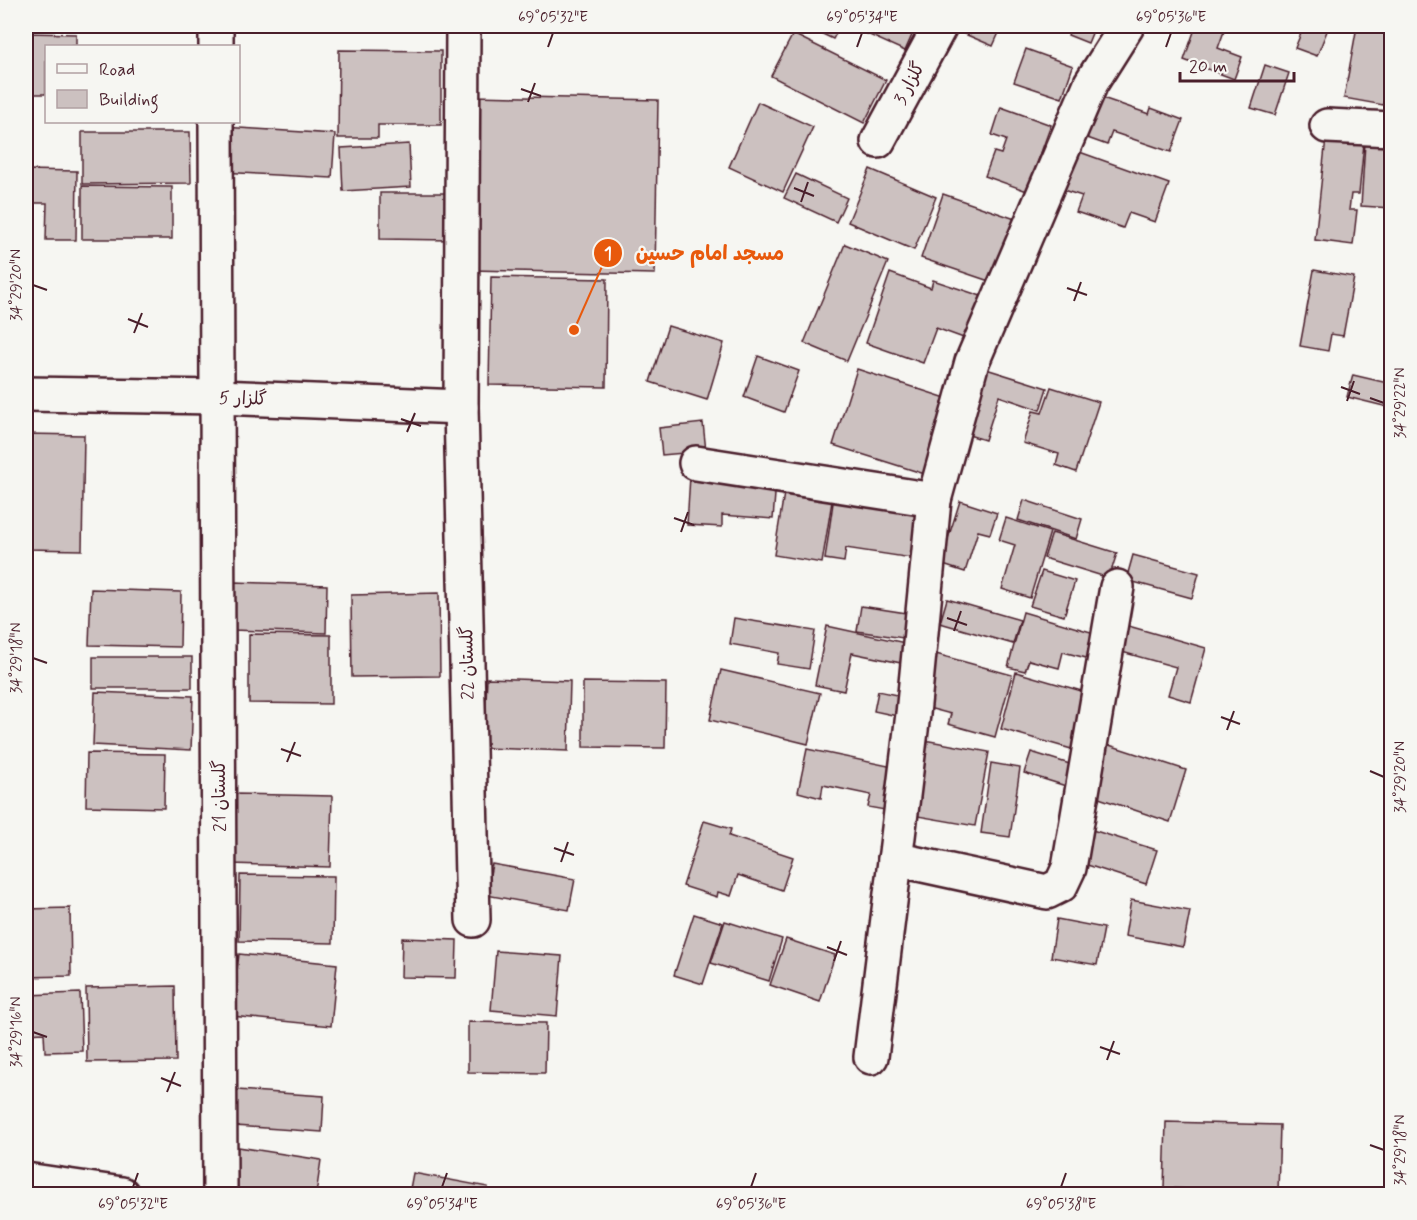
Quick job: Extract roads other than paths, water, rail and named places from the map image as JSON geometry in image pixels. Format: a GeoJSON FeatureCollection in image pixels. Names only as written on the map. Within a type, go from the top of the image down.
{"type":"FeatureCollection","features":[{"type":"Feature","properties":{"kind":"street"},"geometry":{"type":"LineString","coordinates":[[216,26],[216,45]]}},
{"type":"Feature","properties":{"kind":"street","name":"گلستان 22"},"geometry":{"type":"LineString","coordinates":[[463,26],[461,407],[473,920]]}},
{"type":"Feature","properties":{"kind":"street","name":"گلزار 3"},"geometry":{"type":"LineString","coordinates":[[878,141],[940,26]]}},
{"type":"Feature","properties":{"kind":"street"},"geometry":{"type":"LineString","coordinates":[[871,1057],[934,500],[972,362],[1091,83],[1127,26]]}},
{"type":"Feature","properties":{"kind":"street","name":"گلستان 21"},"geometry":{"type":"LineString","coordinates":[[216,123],[220,1194]]}},
{"type":"Feature","properties":{"kind":"street"},"geometry":{"type":"LineString","coordinates":[[1327,126],[1392,129]]}},
{"type":"Feature","properties":{"kind":"street","name":"گلزار 5"},"geometry":{"type":"LineString","coordinates":[[26,394],[218,397],[461,407]]}},
{"type":"Feature","properties":{"kind":"street"},"geometry":{"type":"LineString","coordinates":[[696,463],[934,500]]}},
{"type":"Feature","properties":{"kind":"street"},"geometry":{"type":"LineString","coordinates":[[895,859],[1047,892],[1061,885],[1070,868],[1116,587]]}},
{"type":"Feature","properties":{"kind":"street"},"geometry":{"type":"LineString","coordinates":[[26,1180],[122,1194]]}},
{"type":"Feature","properties":{"kind":"place","name":"مسجد امام حسین"},"geometry":{"type":"Point","coordinates":[574,330]}}]}
